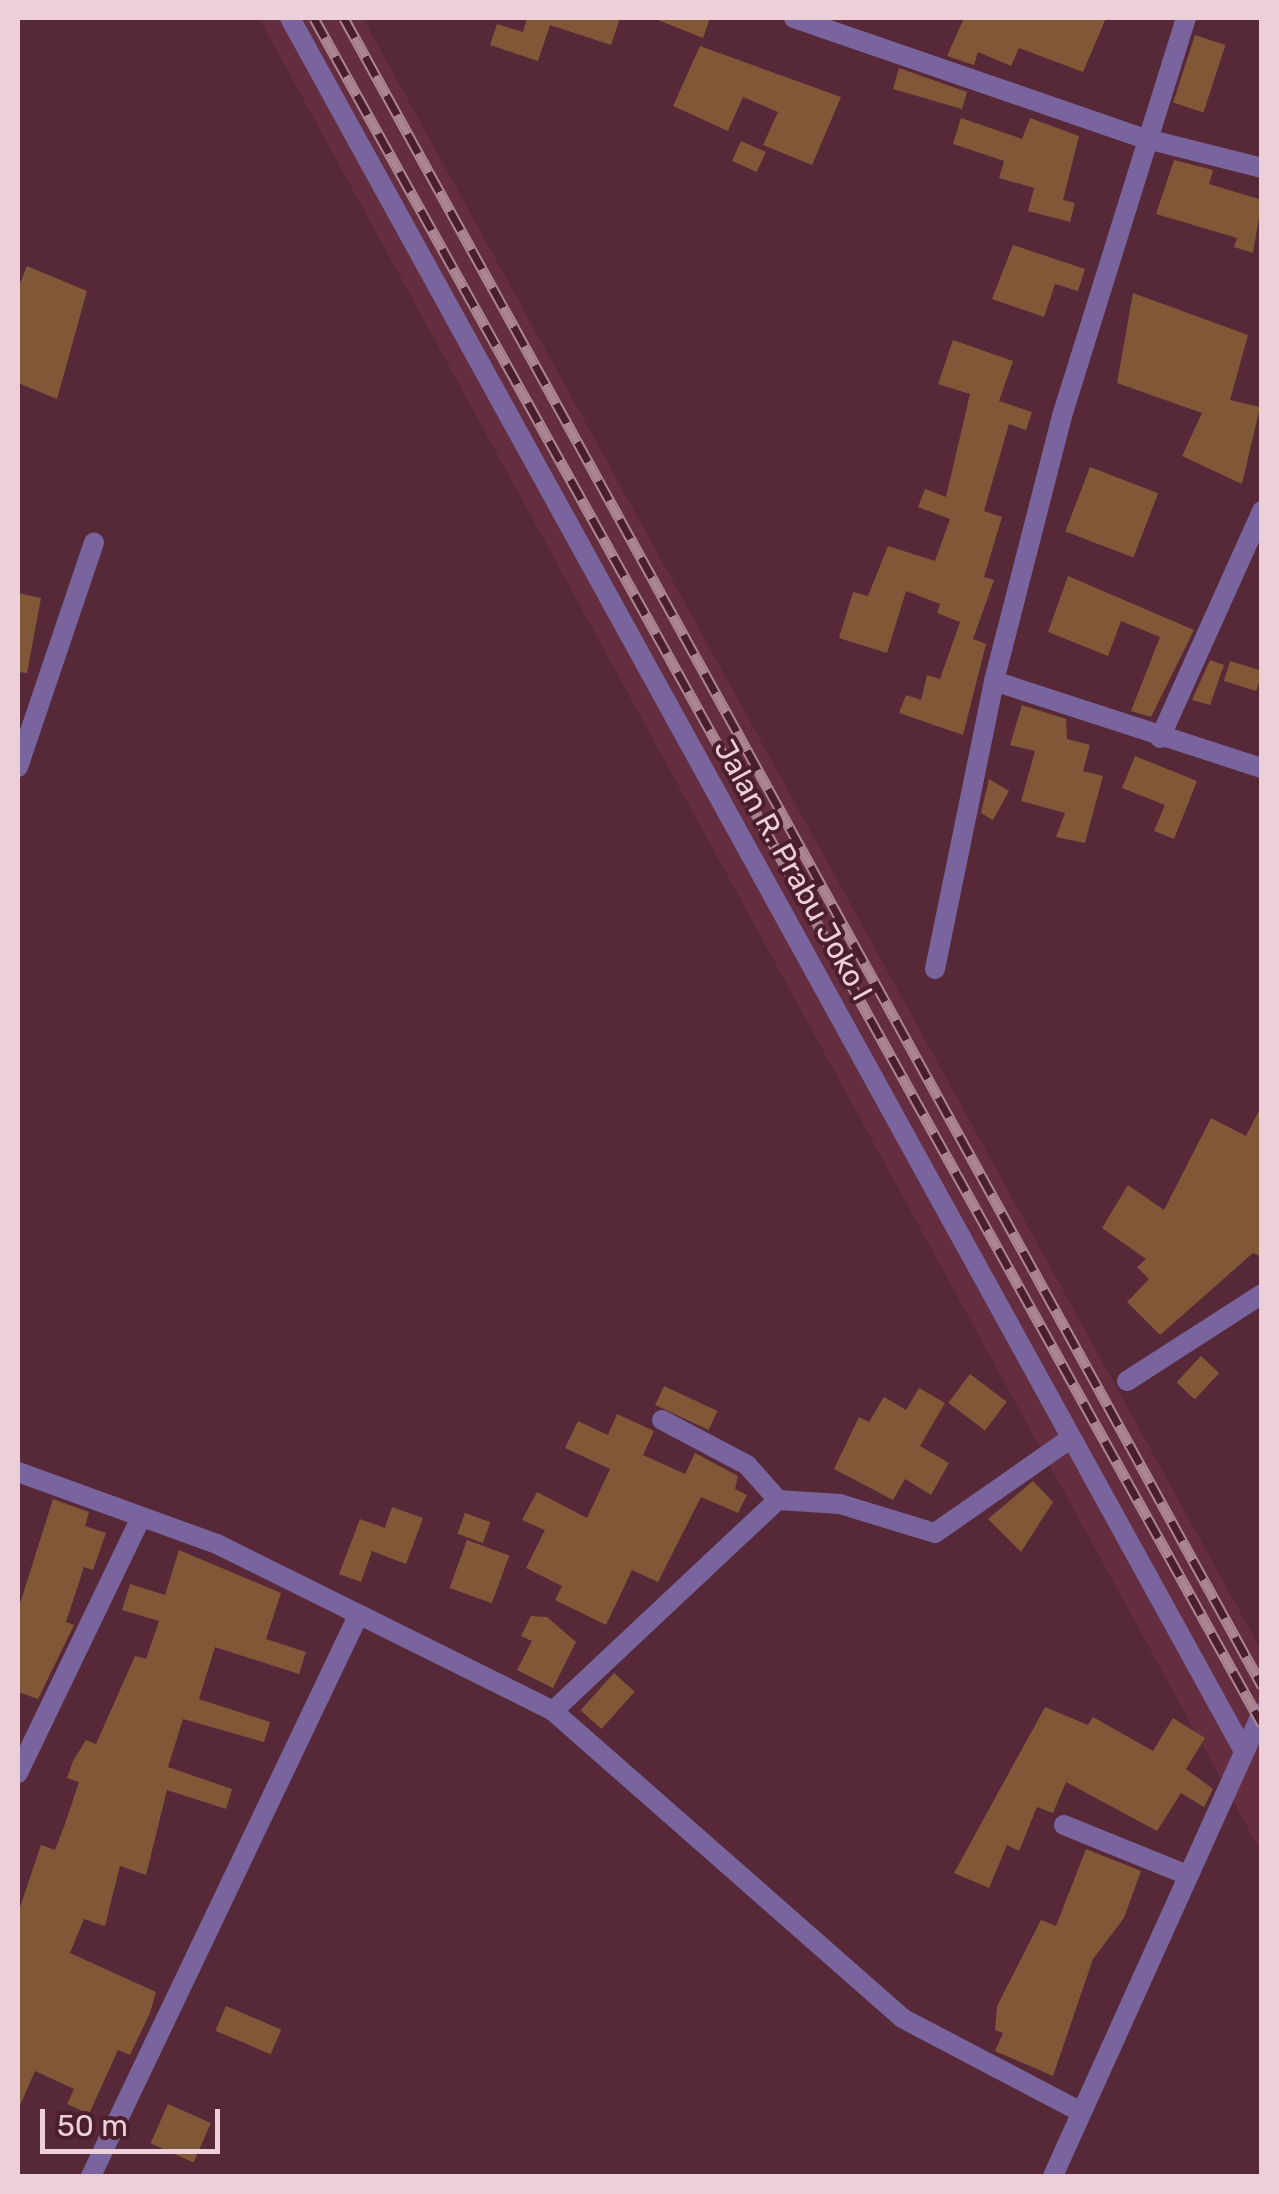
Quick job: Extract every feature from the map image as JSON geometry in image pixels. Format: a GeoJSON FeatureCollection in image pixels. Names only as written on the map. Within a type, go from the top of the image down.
{"type":"FeatureCollection","features":[{"type":"Feature","properties":{"kind":"street","name":"Jalan R. Prabu Joko I"},"geometry":{"type":"LineString","coordinates":[[290,18],[1244,1751]]}},
{"type":"Feature","properties":{"kind":"street"},"geometry":{"type":"LineString","coordinates":[[794,18],[1143,138],[1262,168]]}},
{"type":"Feature","properties":{"kind":"street"},"geometry":{"type":"LineString","coordinates":[[936,969],[994,681],[1143,138],[1186,18]]}},
{"type":"Feature","properties":{"kind":"street"},"geometry":{"type":"LineString","coordinates":[[1160,738],[1262,510]]}},
{"type":"Feature","properties":{"kind":"street"},"geometry":{"type":"LineString","coordinates":[[18,767],[94,544]]}},
{"type":"Feature","properties":{"kind":"street"},"geometry":{"type":"LineString","coordinates":[[994,681],[1262,768]]}},
{"type":"Feature","properties":{"kind":"street"},"geometry":{"type":"LineString","coordinates":[[1127,1381],[1262,1294]]}},
{"type":"Feature","properties":{"kind":"street"},"geometry":{"type":"LineString","coordinates":[[662,1420],[747,1465],[778,1500],[840,1504],[935,1533],[1071,1438]]}},
{"type":"Feature","properties":{"kind":"street"},"geometry":{"type":"LineString","coordinates":[[18,1472],[217,1544],[356,1618],[553,1711],[902,2018],[1081,2112]]}},
{"type":"Feature","properties":{"kind":"street"},"geometry":{"type":"LineString","coordinates":[[553,1711],[778,1500]]}},
{"type":"Feature","properties":{"kind":"street"},"geometry":{"type":"LineString","coordinates":[[18,1773],[140,1517]]}},
{"type":"Feature","properties":{"kind":"street"},"geometry":{"type":"LineString","coordinates":[[90,2176],[356,1618]]}},
{"type":"Feature","properties":{"kind":"street"},"geometry":{"type":"LineString","coordinates":[[1053,2176],[1262,1713]]}},
{"type":"Feature","properties":{"kind":"street"},"geometry":{"type":"LineString","coordinates":[[1064,1825],[1187,1876]]}},
{"type":"Feature","properties":{"kind":"shaded area"},"geometry":{"type":"Polygon","coordinates":[[[259,18],[363,18],[1261,1650],[1261,1852],[259,18]]]}},
{"type":"Feature","properties":{"kind":"building"},"geometry":{"type":"Polygon","coordinates":[[[527,18],[620,18],[611,45],[550,25],[538,61],[490,45],[497,24],[523,32],[527,18]]]}},
{"type":"Feature","properties":{"kind":"building"},"geometry":{"type":"Polygon","coordinates":[[[653,18],[710,18],[703,38],[653,18]]]}},
{"type":"Feature","properties":{"kind":"building"},"geometry":{"type":"Polygon","coordinates":[[[964,18],[1106,18],[1083,72],[1019,48],[1011,66],[978,52],[974,65],[947,56],[964,18]]]}},
{"type":"Feature","properties":{"kind":"building"},"geometry":{"type":"Polygon","coordinates":[[[1195,35],[1225,45],[1203,112],[1173,103],[1195,35]]]}},
{"type":"Feature","properties":{"kind":"building"},"geometry":{"type":"Polygon","coordinates":[[[700,46],[841,97],[812,165],[763,145],[778,112],[743,97],[728,131],[673,106],[700,46]]]}},
{"type":"Feature","properties":{"kind":"building"},"geometry":{"type":"Polygon","coordinates":[[[899,68],[967,92],[962,109],[893,89],[899,68]]]}},
{"type":"Feature","properties":{"kind":"building"},"geometry":{"type":"Polygon","coordinates":[[[961,118],[1022,139],[1030,118],[1079,136],[1063,200],[1075,203],[1070,222],[1028,211],[1034,188],[999,178],[1004,161],[953,144],[961,118]]]}},
{"type":"Feature","properties":{"kind":"building"},"geometry":{"type":"Polygon","coordinates":[[[741,141],[766,152],[757,172],[732,161],[741,141]]]}},
{"type":"Feature","properties":{"kind":"building"},"geometry":{"type":"Polygon","coordinates":[[[1174,160],[1213,170],[1209,184],[1262,200],[1253,253],[1234,247],[1237,238],[1156,214],[1174,160]]]}},
{"type":"Feature","properties":{"kind":"building"},"geometry":{"type":"Polygon","coordinates":[[[1013,245],[1085,269],[1078,291],[1055,284],[1044,317],[992,299],[1013,245]]]}},
{"type":"Feature","properties":{"kind":"building"},"geometry":{"type":"Polygon","coordinates":[[[27,266],[87,291],[57,399],[18,383],[18,289],[27,266]]]}},
{"type":"Feature","properties":{"kind":"building"},"geometry":{"type":"Polygon","coordinates":[[[1133,293],[1248,335],[1230,400],[1260,407],[1242,484],[1182,456],[1202,413],[1117,383],[1133,293]]]}},
{"type":"Feature","properties":{"kind":"building"},"geometry":{"type":"Polygon","coordinates":[[[953,340],[1013,361],[999,401],[1032,412],[1026,430],[1009,424],[984,511],[1002,517],[984,577],[994,580],[973,639],[986,644],[963,735],[899,713],[906,695],[921,700],[927,675],[940,679],[960,622],[937,613],[940,604],[906,591],[887,653],[839,638],[853,592],[868,596],[888,546],[935,561],[950,519],[918,507],[925,489],[946,497],[970,394],[938,384],[953,340]]]}},
{"type":"Feature","properties":{"kind":"building"},"geometry":{"type":"Polygon","coordinates":[[[1090,467],[1158,493],[1133,558],[1065,531],[1090,467]]]}},
{"type":"Feature","properties":{"kind":"building"},"geometry":{"type":"Polygon","coordinates":[[[1068,576],[1194,630],[1151,717],[1131,711],[1160,637],[1121,621],[1108,656],[1048,632],[1068,576]]]}},
{"type":"Feature","properties":{"kind":"building"},"geometry":{"type":"Polygon","coordinates":[[[18,593],[41,598],[27,673],[18,672],[18,593]]]}},
{"type":"Feature","properties":{"kind":"building"},"geometry":{"type":"Polygon","coordinates":[[[1210,660],[1224,665],[1210,705],[1192,700],[1210,660]]]}},
{"type":"Feature","properties":{"kind":"building"},"geometry":{"type":"Polygon","coordinates":[[[1230,661],[1262,671],[1256,691],[1224,681],[1230,661]]]}},
{"type":"Feature","properties":{"kind":"building"},"geometry":{"type":"Polygon","coordinates":[[[1022,705],[1066,719],[1067,739],[1090,745],[1083,771],[1103,776],[1085,843],[1056,837],[1065,813],[1021,801],[1035,751],[1010,745],[1022,705]]]}},
{"type":"Feature","properties":{"kind":"building"},"geometry":{"type":"Polygon","coordinates":[[[1135,756],[1197,781],[1174,839],[1154,831],[1165,805],[1122,788],[1135,756]]]}},
{"type":"Feature","properties":{"kind":"building"},"geometry":{"type":"Polygon","coordinates":[[[989,779],[1009,791],[993,820],[981,813],[989,779]]]}},
{"type":"Feature","properties":{"kind":"building"},"geometry":{"type":"Polygon","coordinates":[[[1262,1105],[1262,1257],[1253,1253],[1160,1335],[1127,1302],[1149,1279],[1137,1267],[1146,1259],[1102,1228],[1128,1185],[1164,1210],[1211,1118],[1246,1136],[1262,1105]]]}},
{"type":"Feature","properties":{"kind":"building"},"geometry":{"type":"Polygon","coordinates":[[[1201,1356],[1219,1373],[1195,1399],[1176,1382],[1201,1356]]]}},
{"type":"Feature","properties":{"kind":"building"},"geometry":{"type":"Polygon","coordinates":[[[970,1374],[1007,1402],[985,1430],[948,1403],[970,1374]]]}},
{"type":"Feature","properties":{"kind":"building"},"geometry":{"type":"Polygon","coordinates":[[[664,1386],[717,1411],[709,1430],[655,1405],[664,1386]]]}},
{"type":"Feature","properties":{"kind":"building"},"geometry":{"type":"Polygon","coordinates":[[[919,1388],[945,1403],[920,1446],[949,1463],[931,1495],[905,1479],[893,1500],[834,1469],[859,1417],[869,1422],[884,1397],[906,1410],[919,1388]]]}},
{"type":"Feature","properties":{"kind":"building"},"geometry":{"type":"Polygon","coordinates":[[[617,1414],[654,1431],[643,1455],[685,1474],[695,1453],[738,1476],[735,1489],[747,1495],[738,1513],[701,1497],[658,1582],[632,1570],[606,1625],[555,1600],[562,1586],[526,1568],[545,1530],[522,1520],[537,1492],[587,1518],[610,1469],[565,1448],[578,1421],[608,1435],[617,1414]]]}},
{"type":"Feature","properties":{"kind":"building"},"geometry":{"type":"Polygon","coordinates":[[[1033,1481],[1053,1502],[1021,1552],[988,1519],[1033,1481]]]}},
{"type":"Feature","properties":{"kind":"building"},"geometry":{"type":"Polygon","coordinates":[[[53,1499],[89,1512],[85,1526],[106,1533],[93,1570],[84,1567],[66,1622],[74,1625],[38,1699],[18,1692],[18,1610],[53,1499]]]}},
{"type":"Feature","properties":{"kind":"building"},"geometry":{"type":"Polygon","coordinates":[[[392,1507],[423,1518],[406,1564],[372,1551],[361,1582],[339,1574],[360,1519],[385,1528],[392,1507]]]}},
{"type":"Feature","properties":{"kind":"building"},"geometry":{"type":"Polygon","coordinates":[[[465,1513],[490,1522],[483,1543],[457,1534],[465,1513]]]}},
{"type":"Feature","properties":{"kind":"building"},"geometry":{"type":"Polygon","coordinates":[[[467,1540],[509,1555],[492,1603],[450,1588],[467,1540]]]}},
{"type":"Feature","properties":{"kind":"building"},"geometry":{"type":"Polygon","coordinates":[[[179,1550],[281,1593],[266,1639],[306,1652],[299,1674],[215,1647],[199,1699],[270,1722],[264,1742],[183,1719],[168,1767],[232,1789],[226,1809],[167,1790],[146,1875],[120,1866],[105,1926],[84,1919],[70,1953],[156,1992],[150,2013],[130,2055],[118,2050],[89,2114],[67,2104],[74,2089],[35,2071],[18,2110],[18,1913],[41,1845],[55,1850],[65,1824],[79,1782],[67,1778],[73,1761],[86,1740],[96,1744],[135,1656],[146,1659],[159,1621],[122,1610],[130,1584],[165,1595],[179,1550]]]}},
{"type":"Feature","properties":{"kind":"building"},"geometry":{"type":"Polygon","coordinates":[[[531,1616],[547,1617],[576,1642],[553,1688],[517,1670],[532,1641],[521,1636],[531,1616]]]}},
{"type":"Feature","properties":{"kind":"building"},"geometry":{"type":"Polygon","coordinates":[[[614,1673],[635,1692],[601,1729],[581,1710],[614,1673]]]}},
{"type":"Feature","properties":{"kind":"building"},"geometry":{"type":"Polygon","coordinates":[[[1045,1707],[1088,1725],[1093,1717],[1153,1751],[1173,1718],[1205,1738],[1186,1769],[1213,1789],[1204,1807],[1181,1793],[1157,1831],[1066,1782],[1053,1813],[1037,1807],[1019,1851],[1007,1845],[989,1888],[954,1873],[1045,1707]]]}},
{"type":"Feature","properties":{"kind":"building"},"geometry":{"type":"Polygon","coordinates":[[[1086,1849],[1141,1871],[1124,1918],[1093,1959],[1053,2076],[995,2051],[1003,2033],[995,2030],[997,2006],[1041,1920],[1056,1926],[1086,1849]]]}},
{"type":"Feature","properties":{"kind":"building"},"geometry":{"type":"Polygon","coordinates":[[[226,2006],[281,2029],[271,2054],[215,2031],[226,2006]]]}},
{"type":"Feature","properties":{"kind":"building"},"geometry":{"type":"Polygon","coordinates":[[[168,2104],[211,2123],[193,2162],[151,2143],[168,2104]]]}},
{"type":"Feature","properties":{"kind":"railway"},"geometry":{"type":"LineString","coordinates":[[314,18],[1262,1724]]}},
{"type":"Feature","properties":{"kind":"railway"},"geometry":{"type":"LineString","coordinates":[[344,18],[1262,1686]]}}]}
